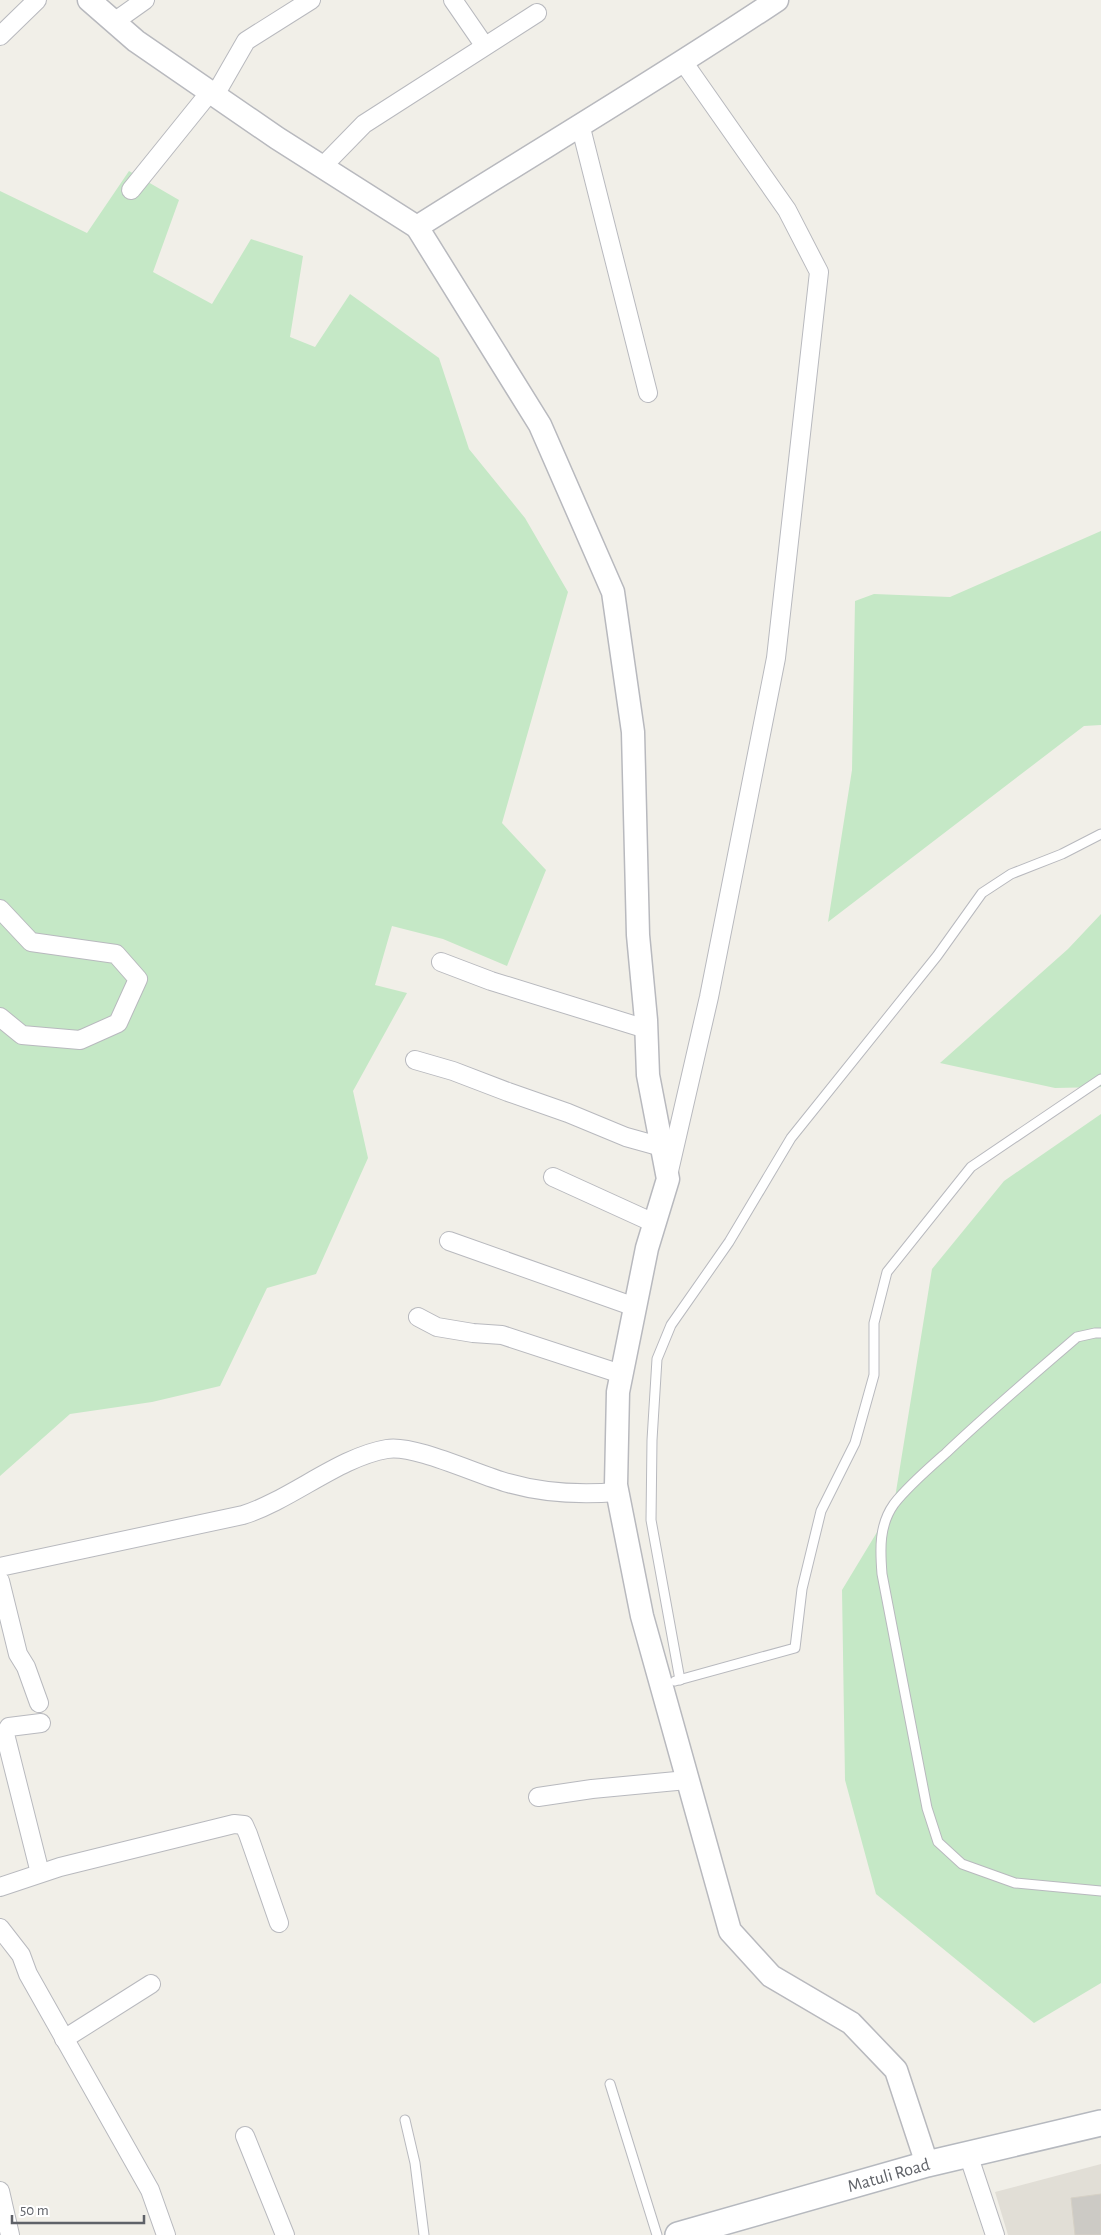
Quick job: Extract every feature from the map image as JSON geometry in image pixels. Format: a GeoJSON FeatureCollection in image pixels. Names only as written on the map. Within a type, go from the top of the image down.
{"type":"FeatureCollection","features":[{"type":"Feature","properties":{"kind":"main road","name":"Matuli Road"},"geometry":{"type":"LineString","coordinates":[[678,2235],[928,2164],[1101,2123]]}},
{"type":"Feature","properties":{"kind":"street"},"geometry":{"type":"LineString","coordinates":[[0,36],[37,0]]}},
{"type":"Feature","properties":{"kind":"street"},"geometry":{"type":"LineString","coordinates":[[89,0],[136,41],[417,227],[540,425],[613,592],[633,732],[638,936],[648,1075],[668,1179]]}},
{"type":"Feature","properties":{"kind":"street"},"geometry":{"type":"LineString","coordinates":[[114,22],[145,0]]}},
{"type":"Feature","properties":{"kind":"street"},"geometry":{"type":"LineString","coordinates":[[131,190],[212,93],[246,40],[311,0]]}},
{"type":"Feature","properties":{"kind":"street"},"geometry":{"type":"LineString","coordinates":[[453,0],[484,45]]}},
{"type":"Feature","properties":{"kind":"street"},"geometry":{"type":"LineString","coordinates":[[417,227],[580,124],[684,62],[777,0]]}},
{"type":"Feature","properties":{"kind":"street"},"geometry":{"type":"LineString","coordinates":[[323,166],[364,124],[484,45],[537,13]]}},
{"type":"Feature","properties":{"kind":"street"},"geometry":{"type":"LineString","coordinates":[[684,62],[787,210],[820,272],[776,658],[711,987],[668,1179],[647,1248],[621,1374],[618,1392],[617,1492],[642,1616],[670,1683],[687,1780],[730,1930],[771,1976],[852,2023],[896,2070],[928,2164]]}},
{"type":"Feature","properties":{"kind":"street"},"geometry":{"type":"LineString","coordinates":[[580,124],[648,393]]}},
{"type":"Feature","properties":{"kind":"street"},"geometry":{"type":"LineString","coordinates":[[0,909],[31,942],[116,954],[138,979],[118,1024],[80,1040],[22,1035],[0,1017]]}},
{"type":"Feature","properties":{"kind":"street"},"geometry":{"type":"LineString","coordinates":[[441,962],[491,981],[646,1029]]}},
{"type":"Feature","properties":{"kind":"street"},"geometry":{"type":"LineString","coordinates":[[415,1060],[453,1071],[568,1112],[626,1137],[662,1147]]}},
{"type":"Feature","properties":{"kind":"street"},"geometry":{"type":"LineString","coordinates":[[553,1177],[654,1223]]}},
{"type":"Feature","properties":{"kind":"street"},"geometry":{"type":"LineString","coordinates":[[449,1241],[635,1307]]}},
{"type":"Feature","properties":{"kind":"street"},"geometry":{"type":"LineString","coordinates":[[418,1317],[437,1327],[502,1335],[621,1374]]}},
{"type":"Feature","properties":{"kind":"street"},"geometry":{"type":"LineString","coordinates":[[0,1567],[242,1515],[265,1508],[364,1455],[389,1448],[409,1449],[509,1484],[590,1494],[617,1492]]}},
{"type":"Feature","properties":{"kind":"street"},"geometry":{"type":"LineString","coordinates":[[0,1581],[18,1654],[26,1667],[39,1703]]}},
{"type":"Feature","properties":{"kind":"street"},"geometry":{"type":"LineString","coordinates":[[40,1873],[5,1734],[9,1727],[41,1724]]}},
{"type":"Feature","properties":{"kind":"street"},"geometry":{"type":"LineString","coordinates":[[538,1797],[687,1780]]}},
{"type":"Feature","properties":{"kind":"street"},"geometry":{"type":"LineString","coordinates":[[0,1887],[40,1873],[234,1824],[244,1825],[279,1923]]}},
{"type":"Feature","properties":{"kind":"street"},"geometry":{"type":"LineString","coordinates":[[0,1928],[21,1955],[28,1974],[150,2190],[166,2235]]}},
{"type":"Feature","properties":{"kind":"street"},"geometry":{"type":"LineString","coordinates":[[64,2039],[151,1984]]}},
{"type":"Feature","properties":{"kind":"street"},"geometry":{"type":"LineString","coordinates":[[245,2136],[285,2235]]}},
{"type":"Feature","properties":{"kind":"street"},"geometry":{"type":"LineString","coordinates":[[968,2154],[995,2235]]}},
{"type":"Feature","properties":{"kind":"street"},"geometry":{"type":"LineString","coordinates":[[0,2191],[10,2235]]}},
{"type":"Feature","properties":{"kind":"lane"},"geometry":{"type":"LineString","coordinates":[[1101,834],[1062,854],[1011,874],[982,893],[937,956],[791,1138],[729,1242],[671,1325],[657,1359],[652,1440],[651,1520],[670,1683],[795,1648],[802,1589],[821,1510],[855,1443],[874,1375],[874,1323],[887,1272],[971,1167],[1101,1079]]}},
{"type":"Feature","properties":{"kind":"lane"},"geometry":{"type":"LineString","coordinates":[[1101,1333],[1077,1337],[940,1458],[894,1504],[884,1523],[880,1541],[882,1574],[927,1808],[938,1842],[962,1864],[1015,1883],[1101,1891]]}},
{"type":"Feature","properties":{"kind":"lane"},"geometry":{"type":"LineString","coordinates":[[610,2084],[657,2235]]}},
{"type":"Feature","properties":{"kind":"lane"},"geometry":{"type":"LineString","coordinates":[[406,2120],[424,2235]]}},
{"type":"Feature","properties":{"kind":"shaded area"},"geometry":{"type":"Polygon","coordinates":[[[1101,2164],[1101,2235],[1008,2235],[995,2192],[1101,2164]]]}},
{"type":"Feature","properties":{"kind":"green space"},"geometry":{"type":"Polygon","coordinates":[[[129,171],[179,200],[153,272],[212,304],[251,239],[303,256],[290,337],[315,347],[350,294],[439,358],[469,449],[525,518],[568,592],[502,823],[546,870],[507,966],[443,939],[392,926],[375,985],[407,993],[353,1091],[368,1158],[316,1274],[267,1288],[220,1386],[152,1402],[70,1414],[0,1476],[0,191],[87,233],[129,171]]]}},
{"type":"Feature","properties":{"kind":"green space"},"geometry":{"type":"Polygon","coordinates":[[[1101,531],[1101,725],[1084,726],[828,922],[852,770],[855,601],[874,594],[950,597],[1101,531]]]}},
{"type":"Feature","properties":{"kind":"green space"},"geometry":{"type":"Polygon","coordinates":[[[1101,914],[1101,1087],[1055,1088],[940,1063],[1068,949],[1101,914]]]}},
{"type":"Feature","properties":{"kind":"green space"},"geometry":{"type":"Polygon","coordinates":[[[1101,1114],[1101,1983],[1034,2023],[876,1894],[845,1780],[842,1590],[894,1504],[932,1269],[1004,1181],[1101,1114]]]}},
{"type":"Feature","properties":{"kind":"building"},"geometry":{"type":"Polygon","coordinates":[[[1101,2194],[1101,2235],[1075,2235],[1071,2198],[1101,2194]]]}}]}
